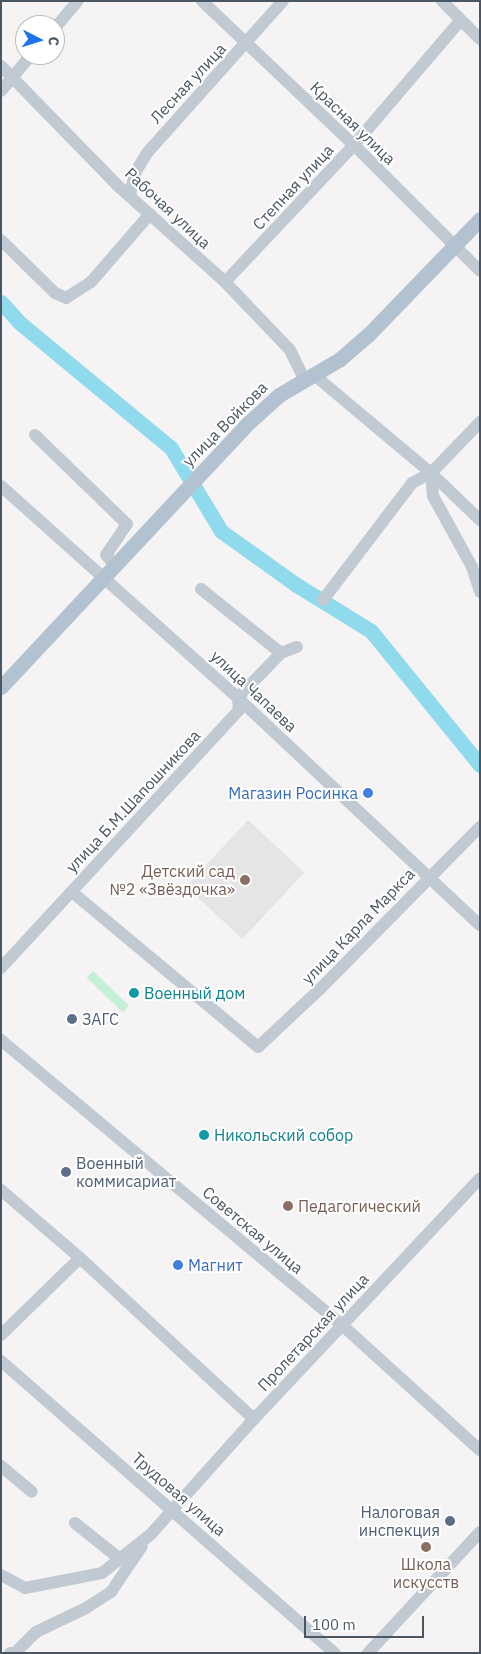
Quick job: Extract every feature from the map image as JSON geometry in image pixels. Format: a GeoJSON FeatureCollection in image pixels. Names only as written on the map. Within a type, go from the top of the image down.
{"type":"FeatureCollection","features":[{"type":"Feature","properties":{"kind":"main road","name":"улица Войкова"},"geometry":{"type":"LineString","coordinates":[[1,688],[114,564],[279,395],[340,359],[368,335],[480,219]]}},
{"type":"Feature","properties":{"kind":"street","name":"Красная улица"},"geometry":{"type":"LineString","coordinates":[[202,1],[246,45],[354,145],[480,271]]}},
{"type":"Feature","properties":{"kind":"street","name":"Лесная улица"},"geometry":{"type":"LineString","coordinates":[[130,195],[135,173],[147,153],[284,1]]}},
{"type":"Feature","properties":{"kind":"street"},"geometry":{"type":"LineString","coordinates":[[442,1],[480,39]]}},
{"type":"Feature","properties":{"kind":"street"},"geometry":{"type":"LineString","coordinates":[[64,15],[72,3]]}},
{"type":"Feature","properties":{"kind":"street","name":"Степная улица"},"geometry":{"type":"LineString","coordinates":[[225,282],[354,145],[460,21]]}},
{"type":"Feature","properties":{"kind":"street"},"geometry":{"type":"LineString","coordinates":[[1,91],[22,65]]}},
{"type":"Feature","properties":{"kind":"street","name":"Рабочая улица"},"geometry":{"type":"LineString","coordinates":[[1,66],[130,195],[225,282],[290,350],[308,377],[431,472],[480,520]]}},
{"type":"Feature","properties":{"kind":"street"},"geometry":{"type":"LineString","coordinates":[[1,240],[55,292],[66,298],[91,282],[150,214]]}},
{"type":"Feature","properties":{"kind":"street"},"geometry":{"type":"LineString","coordinates":[[323,600],[412,484],[431,472],[480,422]]}},
{"type":"Feature","properties":{"kind":"street"},"geometry":{"type":"LineString","coordinates":[[35,435],[127,524],[106,555],[114,564]]}},
{"type":"Feature","properties":{"kind":"street"},"geometry":{"type":"LineString","coordinates":[[431,472],[433,496],[472,567],[480,592]]}},
{"type":"Feature","properties":{"kind":"street","name":"улица Чапаева"},"geometry":{"type":"LineString","coordinates":[[1,486],[101,578],[238,698],[480,925]]}},
{"type":"Feature","properties":{"kind":"street"},"geometry":{"type":"LineString","coordinates":[[201,589],[281,653]]}},
{"type":"Feature","properties":{"kind":"street","name":"улица Б.М.Шапошникова"},"geometry":{"type":"LineString","coordinates":[[1,968],[239,710],[238,698],[281,653],[296,647]]}},
{"type":"Feature","properties":{"kind":"street","name":"улица Карла Маркса"},"geometry":{"type":"LineString","coordinates":[[72,892],[258,1047],[320,989],[428,877],[480,827]]}},
{"type":"Feature","properties":{"kind":"street","name":"Советская улица"},"geometry":{"type":"LineString","coordinates":[[1,1040],[342,1325],[480,1450]]}},
{"type":"Feature","properties":{"kind":"street","name":"Пролетарская улица"},"geometry":{"type":"LineString","coordinates":[[151,1534],[254,1419],[480,1178]]}},
{"type":"Feature","properties":{"kind":"street"},"geometry":{"type":"LineString","coordinates":[[1,1190],[80,1258],[254,1419]]}},
{"type":"Feature","properties":{"kind":"street"},"geometry":{"type":"LineString","coordinates":[[1,1335],[80,1258]]}},
{"type":"Feature","properties":{"kind":"street","name":"Трудовая улица"},"geometry":{"type":"LineString","coordinates":[[1,1361],[335,1653]]}},
{"type":"Feature","properties":{"kind":"street"},"geometry":{"type":"LineString","coordinates":[[1,1466],[32,1492]]}},
{"type":"Feature","properties":{"kind":"street"},"geometry":{"type":"LineString","coordinates":[[75,1523],[120,1559]]}},
{"type":"Feature","properties":{"kind":"street"},"geometry":{"type":"LineString","coordinates":[[368,1653],[480,1532]]}},
{"type":"Feature","properties":{"kind":"street"},"geometry":{"type":"LineString","coordinates":[[1,1575],[24,1588],[102,1573],[151,1534]]}},
{"type":"Feature","properties":{"kind":"street"},"geometry":{"type":"LineString","coordinates":[[10,1653],[15,1653],[36,1632],[86,1608],[111,1592],[151,1534]]}},
{"type":"Feature","properties":{"kind":"shaded area","name":"Детский сад №2 «Звёздочка»"},"geometry":{"type":"Polygon","coordinates":[[[248,820],[304,873],[242,939],[186,887],[248,820]]]}},
{"type":"Feature","properties":{"kind":"green space"},"geometry":{"type":"Polygon","coordinates":[[[93,971],[129,1006],[123,1012],[87,977],[93,971]]]}},
{"type":"Feature","properties":{"kind":"waterway"},"geometry":{"type":"LineString","coordinates":[[1,302],[20,323],[171,448],[221,531],[295,584],[371,631],[480,765]]}},
{"type":"Feature","properties":{"kind":"place","name":"Магазин Росинка"},"geometry":{"type":"Point","coordinates":[368,793]}},
{"type":"Feature","properties":{"kind":"place","name":"Детский сад №2 «Звёздочка»"},"geometry":{"type":"Point","coordinates":[245,880]}},
{"type":"Feature","properties":{"kind":"place","name":"Военный дом"},"geometry":{"type":"Point","coordinates":[134,993]}},
{"type":"Feature","properties":{"kind":"place","name":"ЗАГС"},"geometry":{"type":"Point","coordinates":[72,1019]}},
{"type":"Feature","properties":{"kind":"place","name":"Никольский собор"},"geometry":{"type":"Point","coordinates":[204,1135]}},
{"type":"Feature","properties":{"kind":"place","name":"Военный коммисариат"},"geometry":{"type":"Point","coordinates":[66,1172]}},
{"type":"Feature","properties":{"kind":"place","name":"Педагогический"},"geometry":{"type":"Point","coordinates":[288,1206]}},
{"type":"Feature","properties":{"kind":"place","name":"Магнит"},"geometry":{"type":"Point","coordinates":[178,1265]}},
{"type":"Feature","properties":{"kind":"place","name":"Налоговая инспекция"},"geometry":{"type":"Point","coordinates":[450,1521]}},
{"type":"Feature","properties":{"kind":"place","name":"Школа искусств"},"geometry":{"type":"Point","coordinates":[426,1547]}}]}
